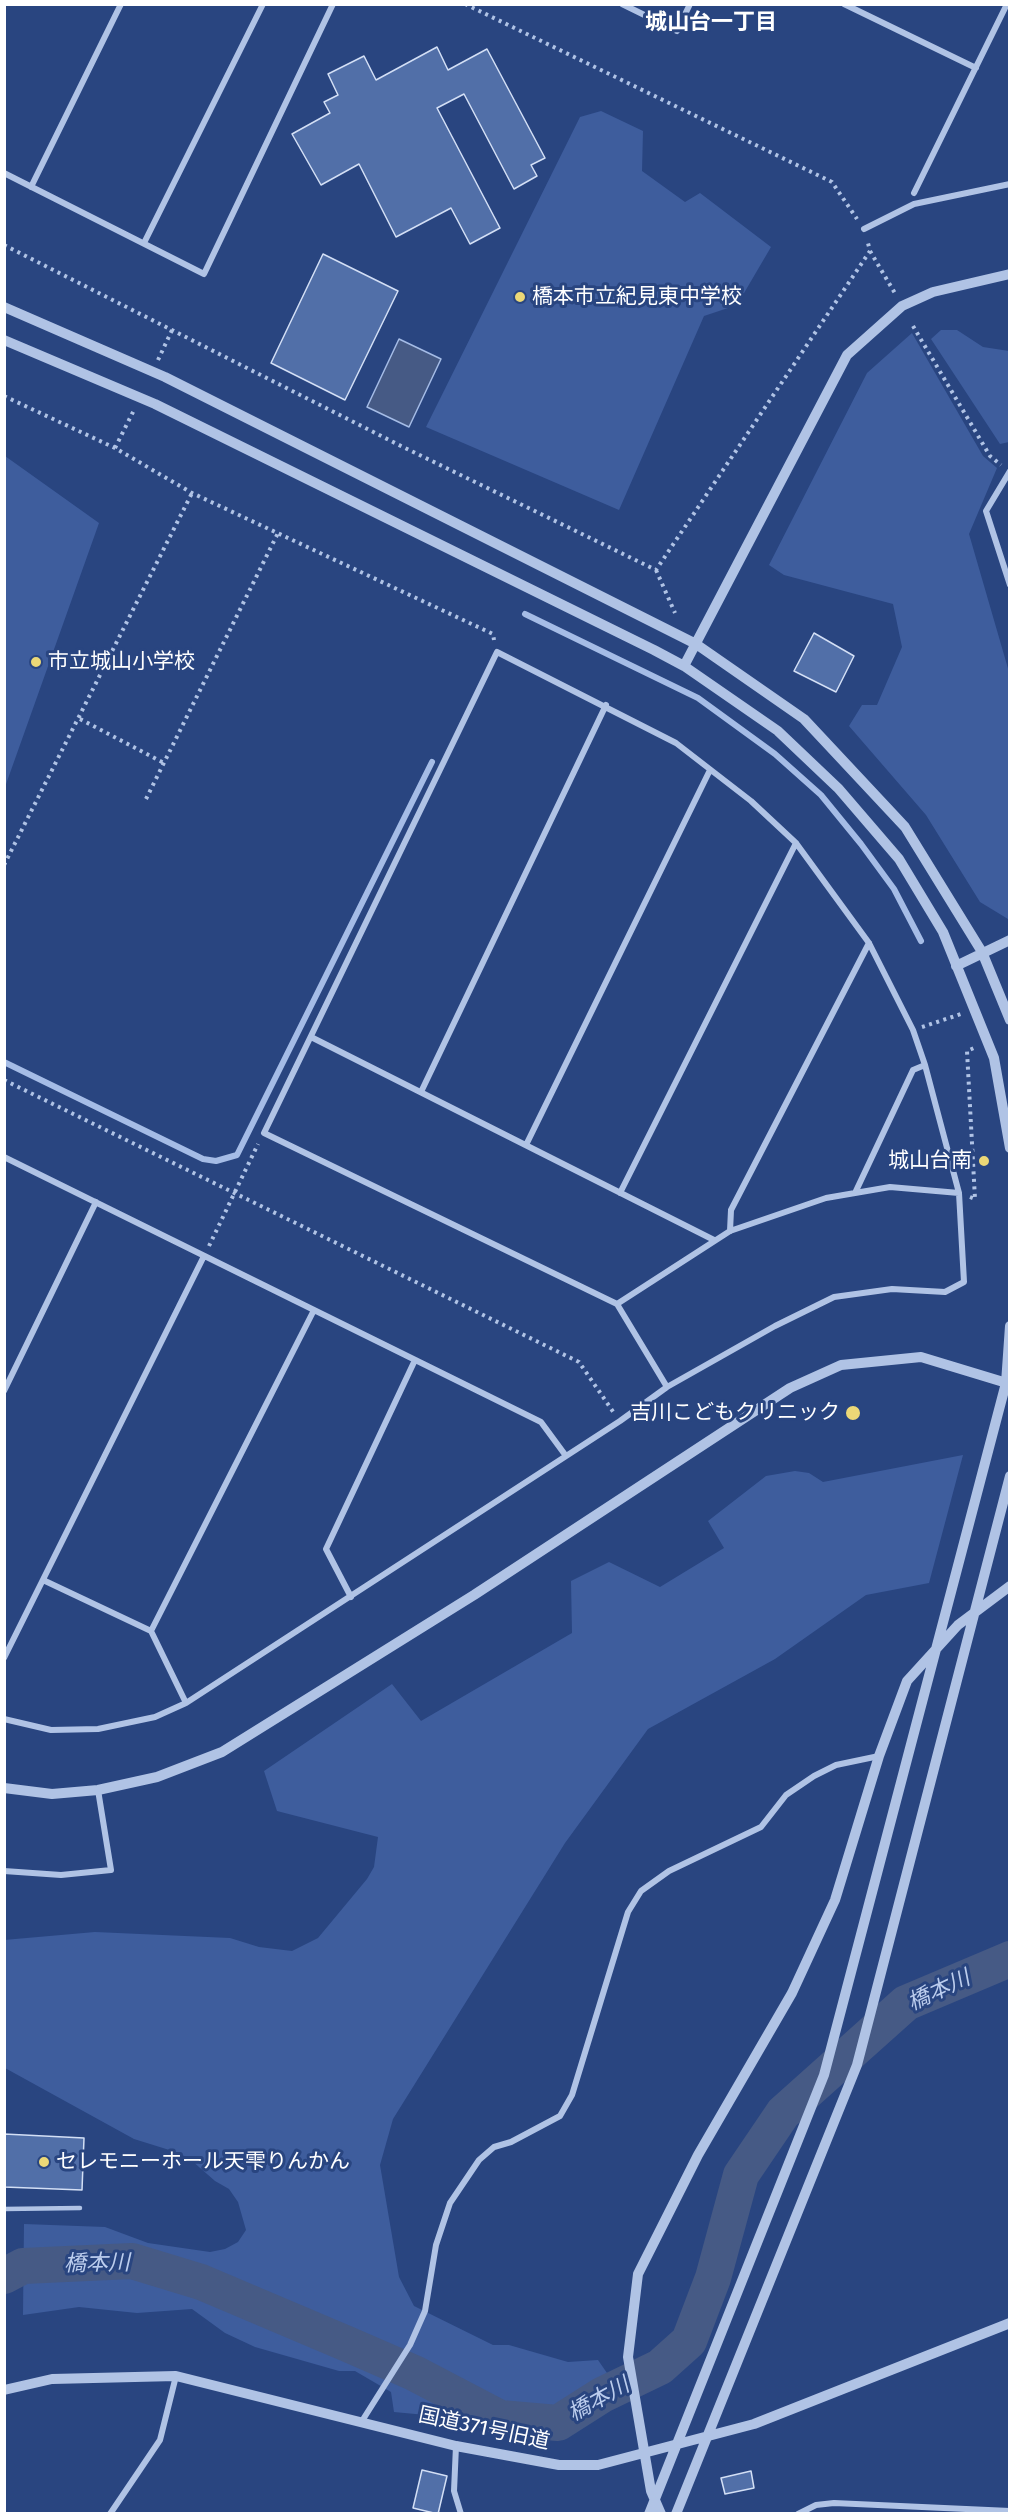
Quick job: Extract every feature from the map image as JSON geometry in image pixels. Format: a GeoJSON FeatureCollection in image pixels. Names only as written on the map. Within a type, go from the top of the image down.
{"type":"FeatureCollection","features":[{"type":"Feature","properties":{"kind":"street"},"geometry":{"type":"LineString","coordinates":[[32,187],[121,4]]}},
{"type":"Feature","properties":{"kind":"street"},"geometry":{"type":"LineString","coordinates":[[144,243],[263,4]]}},
{"type":"Feature","properties":{"kind":"street"},"geometry":{"type":"LineString","coordinates":[[4,173],[204,274],[333,4]]}},
{"type":"Feature","properties":{"kind":"street"},"geometry":{"type":"LineString","coordinates":[[622,4],[677,31],[690,4]]}},
{"type":"Feature","properties":{"kind":"street"},"geometry":{"type":"LineString","coordinates":[[844,4],[976,68]]}},
{"type":"Feature","properties":{"kind":"street"},"geometry":{"type":"LineString","coordinates":[[914,193],[1007,4]]}},
{"type":"Feature","properties":{"kind":"street"},"geometry":{"type":"LineString","coordinates":[[864,229],[914,204],[1010,184]]}},
{"type":"Feature","properties":{"kind":"street"},"geometry":{"type":"LineString","coordinates":[[684,666],[847,355],[902,306],[933,292],[1010,274]]}},
{"type":"Feature","properties":{"kind":"street"},"geometry":{"type":"LineString","coordinates":[[4,307],[165,377],[696,644],[804,718],[905,827],[982,952],[1010,1020]]}},
{"type":"Feature","properties":{"kind":"street"},"geometry":{"type":"LineString","coordinates":[[4,340],[155,404],[684,666],[778,731],[838,788],[899,859],[943,932],[994,1058],[1010,1148]]}},
{"type":"Feature","properties":{"kind":"street"},"geometry":{"type":"LineString","coordinates":[[1009,471],[986,511],[1010,585]]}},
{"type":"Feature","properties":{"kind":"street"},"geometry":{"type":"LineString","coordinates":[[4,1719],[51,1730],[98,1729],[155,1717],[186,1703],[620,1421],[667,1387],[775,1326],[834,1297],[892,1289],[945,1292],[964,1282],[959,1192],[925,1065],[913,1030],[869,943],[796,843],[751,801],[676,742],[497,652],[264,1133],[617,1304],[667,1387]]}},
{"type":"Feature","properties":{"kind":"street"},"geometry":{"type":"LineString","coordinates":[[421,1092],[606,705]]}},
{"type":"Feature","properties":{"kind":"street"},"geometry":{"type":"LineString","coordinates":[[526,1145],[710,770]]}},
{"type":"Feature","properties":{"kind":"street"},"geometry":{"type":"LineString","coordinates":[[620,1193],[796,843]]}},
{"type":"Feature","properties":{"kind":"street"},"geometry":{"type":"LineString","coordinates":[[956,966],[1010,940]]}},
{"type":"Feature","properties":{"kind":"street"},"geometry":{"type":"LineString","coordinates":[[730,1231],[731,1210],[869,943]]}},
{"type":"Feature","properties":{"kind":"street"},"geometry":{"type":"LineString","coordinates":[[311,1037],[714,1240]]}},
{"type":"Feature","properties":{"kind":"street"},"geometry":{"type":"LineString","coordinates":[[855,1193],[913,1070],[925,1065]]}},
{"type":"Feature","properties":{"kind":"street"},"geometry":{"type":"LineString","coordinates":[[4,1157],[541,1422],[566,1456]]}},
{"type":"Feature","properties":{"kind":"street"},"geometry":{"type":"LineString","coordinates":[[617,1304],[730,1231],[826,1198],[890,1187],[959,1192]]}},
{"type":"Feature","properties":{"kind":"street"},"geometry":{"type":"LineString","coordinates":[[4,1391],[96,1202]]}},
{"type":"Feature","properties":{"kind":"street"},"geometry":{"type":"LineString","coordinates":[[4,1658],[204,1256]]}},
{"type":"Feature","properties":{"kind":"street"},"geometry":{"type":"LineString","coordinates":[[151,1631],[314,1310]]}},
{"type":"Feature","properties":{"kind":"street"},"geometry":{"type":"LineString","coordinates":[[649,2514],[824,2075],[1008,1384],[1010,1326]]}},
{"type":"Feature","properties":{"kind":"street"},"geometry":{"type":"LineString","coordinates":[[4,1788],[52,1794],[98,1790],[157,1777],[222,1752],[484,1588],[790,1388],[841,1365],[921,1357],[1008,1384]]}},
{"type":"Feature","properties":{"kind":"street"},"geometry":{"type":"LineString","coordinates":[[351,1597],[326,1549],[415,1360]]}},
{"type":"Feature","properties":{"kind":"street"},"geometry":{"type":"LineString","coordinates":[[676,2514],[856,2066],[1010,1476]]}},
{"type":"Feature","properties":{"kind":"street"},"geometry":{"type":"LineString","coordinates":[[44,1580],[151,1631],[186,1703]]}},
{"type":"Feature","properties":{"kind":"street"},"geometry":{"type":"LineString","coordinates":[[661,2514],[651,2491],[628,2357],[638,2274],[698,2155],[792,1993],[835,1900],[879,1756],[908,1681],[958,1625],[1010,1586]]}},
{"type":"Feature","properties":{"kind":"street"},"geometry":{"type":"LineString","coordinates":[[362,2421],[410,2345],[425,2311],[436,2245],[456,2195],[478,2160],[494,2147],[511,2142],[560,2116],[572,2094],[628,1912],[641,1891],[669,1871],[761,1827],[786,1795],[813,1776],[836,1765],[879,1756]]}},
{"type":"Feature","properties":{"kind":"street"},"geometry":{"type":"LineString","coordinates":[[4,1871],[61,1875],[111,1870],[98,1790]]}},
{"type":"Feature","properties":{"kind":"street","name":"国道371号旧道"},"geometry":{"type":"LineString","coordinates":[[4,2390],[52,2379],[176,2376],[456,2446],[559,2465],[598,2465],[754,2424],[1010,2323]]}},
{"type":"Feature","properties":{"kind":"street"},"geometry":{"type":"LineString","coordinates":[[110,2514],[160,2440],[176,2376]]}},
{"type":"Feature","properties":{"kind":"street"},"geometry":{"type":"LineString","coordinates":[[456,2446],[453,2467],[454,2491],[461,2514]]}},
{"type":"Feature","properties":{"kind":"street"},"geometry":{"type":"LineString","coordinates":[[798,2514],[816,2505],[834,2503],[1010,2511]]}},
{"type":"Feature","properties":{"kind":"lane"},"geometry":{"type":"LineString","coordinates":[[4,2209],[80,2208]]}},
{"type":"Feature","properties":{"kind":"path"},"geometry":{"type":"LineString","coordinates":[[465,4],[832,182],[864,229],[870,252],[896,296]]}},
{"type":"Feature","properties":{"kind":"path"},"geometry":{"type":"LineString","coordinates":[[4,245],[401,446],[656,570],[675,614]]}},
{"type":"Feature","properties":{"kind":"path"},"geometry":{"type":"LineString","coordinates":[[656,570],[870,252]]}},
{"type":"Feature","properties":{"kind":"path"},"geometry":{"type":"LineString","coordinates":[[913,326],[990,456],[1009,471]]}},
{"type":"Feature","properties":{"kind":"path"},"geometry":{"type":"LineString","coordinates":[[4,396],[116,448],[192,493],[493,634],[497,652]]}},
{"type":"Feature","properties":{"kind":"path"},"geometry":{"type":"LineString","coordinates":[[4,865],[80,719],[192,493]]}},
{"type":"Feature","properties":{"kind":"path"},"geometry":{"type":"LineString","coordinates":[[146,798],[278,533]]}},
{"type":"Feature","properties":{"kind":"path"},"geometry":{"type":"LineString","coordinates":[[80,719],[164,763]]}},
{"type":"Feature","properties":{"kind":"path"},"geometry":{"type":"LineString","coordinates":[[959,1192],[975,1199],[967,1051],[974,1048]]}},
{"type":"Feature","properties":{"kind":"path"},"geometry":{"type":"LineString","coordinates":[[4,1080],[579,1362],[620,1421]]}},
{"type":"Feature","properties":{"kind":"path"},"geometry":{"type":"LineString","coordinates":[[204,1256],[264,1133]]}},
{"type":"Feature","properties":{"kind":"shaded area"},"geometry":{"type":"Polygon","coordinates":[[[601,111],[643,131],[642,171],[685,202],[700,193],[771,247],[737,305],[704,316],[619,510],[426,427],[580,117],[601,111]]]}},
{"type":"Feature","properties":{"kind":"shaded area"},"geometry":{"type":"Polygon","coordinates":[[[941,330],[957,330],[983,347],[1009,351],[1009,442],[1000,444],[931,339],[941,330]]]}},
{"type":"Feature","properties":{"kind":"shaded area"},"geometry":{"type":"Polygon","coordinates":[[[912,333],[983,456],[997,468],[969,534],[1009,672],[1008,919],[980,902],[926,815],[849,726],[862,705],[877,705],[902,647],[893,604],[784,575],[769,565],[867,373],[912,333]]]}},
{"type":"Feature","properties":{"kind":"shaded area"},"geometry":{"type":"Polygon","coordinates":[[[399,339],[441,359],[409,427],[367,407],[399,339]]]}},
{"type":"Feature","properties":{"kind":"shaded area","name":"市立城山小学校"},"geometry":{"type":"Polygon","coordinates":[[[5,456],[99,523],[5,787],[5,456]]]}},
{"type":"Feature","properties":{"kind":"shaded area"},"geometry":{"type":"Polygon","coordinates":[[[963,1455],[929,1583],[866,1595],[775,1659],[648,1729],[565,1843],[393,2119],[380,2165],[399,2277],[414,2306],[493,2345],[509,2345],[568,2362],[598,2360],[607,2373],[550,2410],[502,2404],[479,2420],[394,2412],[391,2392],[355,2371],[339,2371],[255,2347],[225,2333],[192,2309],[137,2313],[79,2307],[23,2315],[24,2224],[105,2227],[148,2243],[210,2252],[225,2249],[238,2242],[246,2230],[238,2202],[229,2189],[215,2181],[191,2160],[179,2153],[134,2139],[5,2068],[4,1940],[95,1932],[230,1938],[259,1947],[292,1951],[318,1938],[367,1879],[374,1867],[378,1837],[277,1811],[264,1771],[392,1684],[421,1721],[572,1633],[571,1581],[609,1562],[660,1587],[724,1548],[708,1521],[766,1476],[795,1471],[809,1473],[823,1482],[963,1455]]]}},
{"type":"Feature","properties":{"kind":"building"},"geometry":{"type":"Polygon","coordinates":[[[437,47],[448,70],[487,49],[545,158],[531,165],[537,176],[514,189],[464,94],[437,108],[500,228],[470,244],[451,208],[396,237],[359,164],[321,185],[292,134],[330,113],[324,102],[338,95],[328,74],[364,56],[376,80],[437,47]]]}},
{"type":"Feature","properties":{"kind":"building"},"geometry":{"type":"Polygon","coordinates":[[[323,254],[398,291],[345,400],[271,363],[323,254]]]}},
{"type":"Feature","properties":{"kind":"building"},"geometry":{"type":"Polygon","coordinates":[[[814,633],[854,656],[836,692],[794,671],[814,633]]]}},
{"type":"Feature","properties":{"kind":"building","name":"セレモニーホール天雫りんかん"},"geometry":{"type":"Polygon","coordinates":[[[4,2134],[84,2138],[82,2190],[4,2187],[4,2134]]]}},
{"type":"Feature","properties":{"kind":"building"},"geometry":{"type":"Polygon","coordinates":[[[422,2470],[447,2476],[438,2514],[413,2508],[422,2470]]]}},
{"type":"Feature","properties":{"kind":"building"},"geometry":{"type":"Polygon","coordinates":[[[751,2471],[754,2488],[725,2494],[721,2478],[751,2471]]]}},
{"type":"Feature","properties":{"kind":"waterway"},"geometry":{"type":"LineString","coordinates":[[525,614],[698,698],[775,754],[821,795],[861,844],[894,889],[921,941]]}},
{"type":"Feature","properties":{"kind":"waterway"},"geometry":{"type":"LineString","coordinates":[[4,1062],[203,1159],[216,1161],[237,1155],[432,762]]}},
{"type":"Feature","properties":{"kind":"waterway","name":"橋本川"},"geometry":{"type":"LineString","coordinates":[[4,2276],[23,2266],[132,2261],[201,2282],[345,2343],[414,2373],[500,2418],[558,2423],[602,2395],[660,2367],[689,2341],[713,2278],[741,2175],[783,2113],[906,2003],[1010,1959]]}},
{"type":"Feature","properties":{"kind":"place","name":"橋本市立紀見東中学校"},"geometry":{"type":"Point","coordinates":[520,297]}},
{"type":"Feature","properties":{"kind":"place","name":"市立城山小学校"},"geometry":{"type":"Point","coordinates":[36,662]}},
{"type":"Feature","properties":{"kind":"place","name":"城山台南"},"geometry":{"type":"Point","coordinates":[984,1161]}},
{"type":"Feature","properties":{"kind":"place","name":"吉川こどもクリニック"},"geometry":{"type":"Point","coordinates":[853,1413]}},
{"type":"Feature","properties":{"kind":"place","name":"セレモニーホール天雫りんかん"},"geometry":{"type":"Point","coordinates":[44,2162]}},
{"type":"Feature","properties":{"kind":"district","name":"城山台一丁目"},"geometry":{"type":"Point","coordinates":[711,23]}}]}
